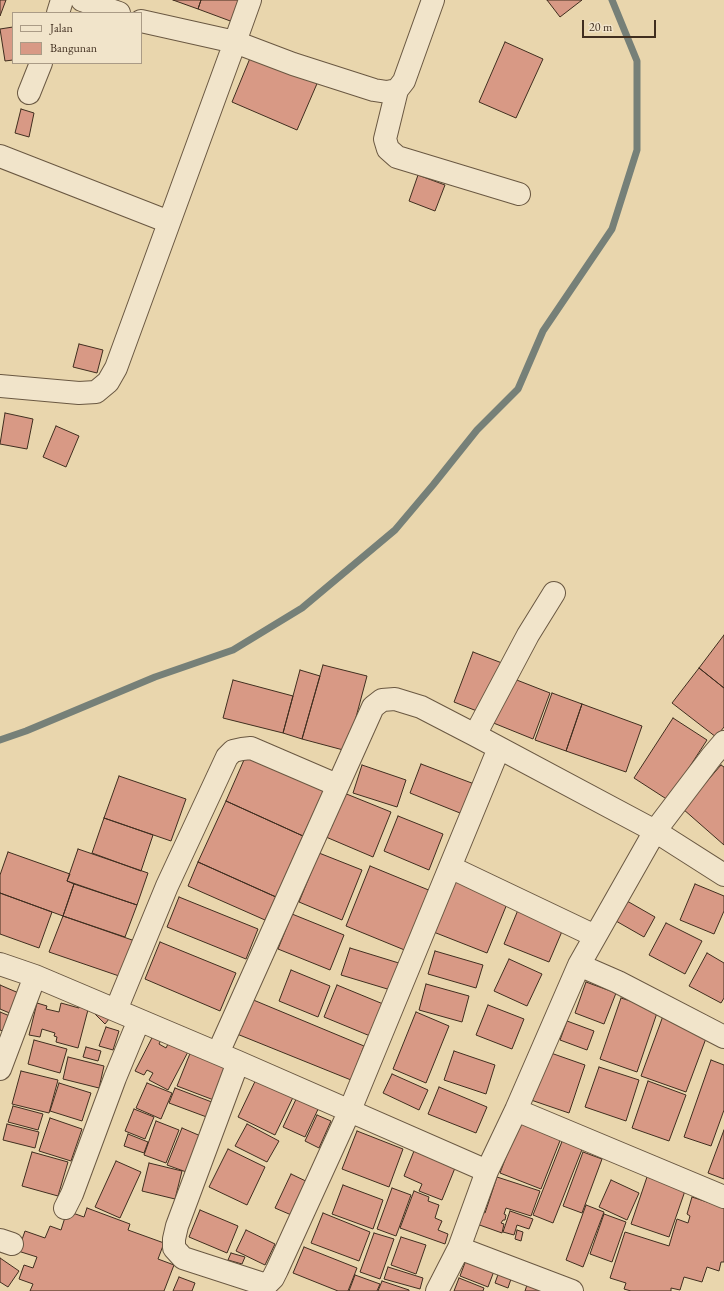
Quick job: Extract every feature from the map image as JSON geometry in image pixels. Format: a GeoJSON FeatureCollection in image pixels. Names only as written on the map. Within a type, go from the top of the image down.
{"type":"FeatureCollection","features":[{"type":"Feature","properties":{"kind":"street"},"geometry":{"type":"LineString","coordinates":[[58,12],[62,0]]}},
{"type":"Feature","properties":{"kind":"street"},"geometry":{"type":"LineString","coordinates":[[82,0],[116,12]]}},
{"type":"Feature","properties":{"kind":"street"},"geometry":{"type":"LineString","coordinates":[[0,386],[79,393],[96,392],[108,382],[116,368],[250,0]]}},
{"type":"Feature","properties":{"kind":"street"},"geometry":{"type":"LineString","coordinates":[[433,0],[404,81],[397,90],[385,139],[388,149],[397,157],[519,194]]}},
{"type":"Feature","properties":{"kind":"street"},"geometry":{"type":"LineString","coordinates":[[142,21],[234,42],[293,64],[374,90],[386,92],[397,90]]}},
{"type":"Feature","properties":{"kind":"street"},"geometry":{"type":"LineString","coordinates":[[29,93],[41,64]]}},
{"type":"Feature","properties":{"kind":"street"},"geometry":{"type":"LineString","coordinates":[[0,156],[169,222]]}},
{"type":"Feature","properties":{"kind":"street"},"geometry":{"type":"LineString","coordinates":[[476,734],[528,635],[554,594]]}},
{"type":"Feature","properties":{"kind":"street"},"geometry":{"type":"LineString","coordinates":[[218,1053],[373,707],[382,700],[395,698],[414,705],[476,734],[499,748],[655,831],[724,875]]}},
{"type":"Feature","properties":{"kind":"street"},"geometry":{"type":"LineString","coordinates":[[437,1291],[458,1248],[488,1170],[516,1110],[578,965],[655,831],[724,742]]}},
{"type":"Feature","properties":{"kind":"street"},"geometry":{"type":"LineString","coordinates":[[116,1010],[167,886],[227,757],[233,751],[251,748],[337,785]]}},
{"type":"Feature","properties":{"kind":"street"},"geometry":{"type":"LineString","coordinates":[[238,1062],[177,1226],[174,1239],[174,1248],[183,1258],[256,1282],[268,1283],[273,1278],[277,1270],[350,1110],[499,748]]}},
{"type":"Feature","properties":{"kind":"street"},"geometry":{"type":"LineString","coordinates":[[450,867],[595,936]]}},
{"type":"Feature","properties":{"kind":"street"},"geometry":{"type":"LineString","coordinates":[[0,964],[35,976],[218,1053],[488,1170]]}},
{"type":"Feature","properties":{"kind":"street"},"geometry":{"type":"LineString","coordinates":[[578,965],[618,982],[724,1037]]}},
{"type":"Feature","properties":{"kind":"street"},"geometry":{"type":"LineString","coordinates":[[0,1069],[35,976]]}},
{"type":"Feature","properties":{"kind":"street"},"geometry":{"type":"LineString","coordinates":[[65,1208],[72,1194],[115,1078],[139,1020]]}},
{"type":"Feature","properties":{"kind":"street"},"geometry":{"type":"LineString","coordinates":[[516,1110],[724,1197]]}},
{"type":"Feature","properties":{"kind":"street"},"geometry":{"type":"LineString","coordinates":[[458,1248],[572,1291]]}},
{"type":"Feature","properties":{"kind":"building"},"geometry":{"type":"Polygon","coordinates":[[[0,0],[6,0],[0,16],[0,0]]]}},
{"type":"Feature","properties":{"kind":"building"},"geometry":{"type":"Polygon","coordinates":[[[173,0],[201,0],[198,9],[173,0]]]}},
{"type":"Feature","properties":{"kind":"building"},"geometry":{"type":"Polygon","coordinates":[[[201,0],[240,0],[233,22],[198,9],[201,0]]]}},
{"type":"Feature","properties":{"kind":"building"},"geometry":{"type":"Polygon","coordinates":[[[547,0],[582,0],[560,17],[547,0]]]}},
{"type":"Feature","properties":{"kind":"building"},"geometry":{"type":"Polygon","coordinates":[[[12,27],[12,60],[5,61],[0,29],[12,27]]]}},
{"type":"Feature","properties":{"kind":"building"},"geometry":{"type":"Polygon","coordinates":[[[505,42],[543,59],[516,118],[479,102],[505,42]]]}},
{"type":"Feature","properties":{"kind":"building"},"geometry":{"type":"Polygon","coordinates":[[[253,51],[319,79],[297,130],[232,102],[253,51]]]}},
{"type":"Feature","properties":{"kind":"building"},"geometry":{"type":"Polygon","coordinates":[[[21,109],[34,113],[29,137],[15,133],[21,109]]]}},
{"type":"Feature","properties":{"kind":"building"},"geometry":{"type":"Polygon","coordinates":[[[418,175],[445,185],[435,211],[409,201],[418,175]]]}},
{"type":"Feature","properties":{"kind":"building"},"geometry":{"type":"Polygon","coordinates":[[[79,344],[103,350],[97,373],[73,367],[79,344]]]}},
{"type":"Feature","properties":{"kind":"building"},"geometry":{"type":"Polygon","coordinates":[[[5,413],[33,419],[27,449],[0,444],[5,413]]]}},
{"type":"Feature","properties":{"kind":"building"},"geometry":{"type":"Polygon","coordinates":[[[56,426],[79,436],[66,467],[43,457],[56,426]]]}},
{"type":"Feature","properties":{"kind":"building"},"geometry":{"type":"Polygon","coordinates":[[[724,635],[724,688],[699,668],[724,635]]]}},
{"type":"Feature","properties":{"kind":"building"},"geometry":{"type":"Polygon","coordinates":[[[473,652],[502,663],[482,713],[454,702],[473,652]]]}},
{"type":"Feature","properties":{"kind":"building"},"geometry":{"type":"Polygon","coordinates":[[[323,665],[367,676],[347,751],[302,739],[323,665]]]}},
{"type":"Feature","properties":{"kind":"building"},"geometry":{"type":"Polygon","coordinates":[[[699,668],[724,688],[724,727],[716,737],[672,703],[699,668]]]}},
{"type":"Feature","properties":{"kind":"building"},"geometry":{"type":"Polygon","coordinates":[[[300,670],[320,676],[302,739],[283,733],[300,670]]]}},
{"type":"Feature","properties":{"kind":"building"},"geometry":{"type":"Polygon","coordinates":[[[509,677],[550,693],[533,739],[491,722],[509,677]]]}},
{"type":"Feature","properties":{"kind":"building"},"geometry":{"type":"Polygon","coordinates":[[[233,680],[293,696],[283,733],[223,718],[233,680]]]}},
{"type":"Feature","properties":{"kind":"building"},"geometry":{"type":"Polygon","coordinates":[[[552,693],[582,704],[566,751],[535,740],[552,693]]]}},
{"type":"Feature","properties":{"kind":"building"},"geometry":{"type":"Polygon","coordinates":[[[582,704],[642,726],[626,772],[566,751],[582,704]]]}},
{"type":"Feature","properties":{"kind":"building"},"geometry":{"type":"Polygon","coordinates":[[[673,718],[707,740],[668,800],[634,778],[673,718]]]}},
{"type":"Feature","properties":{"kind":"building"},"geometry":{"type":"Polygon","coordinates":[[[247,753],[325,788],[303,836],[226,801],[247,753]]]}},
{"type":"Feature","properties":{"kind":"building"},"geometry":{"type":"Polygon","coordinates":[[[421,764],[477,785],[465,815],[410,793],[421,764]]]}},
{"type":"Feature","properties":{"kind":"building"},"geometry":{"type":"Polygon","coordinates":[[[362,765],[406,780],[397,807],[353,793],[362,765]]]}},
{"type":"Feature","properties":{"kind":"building"},"geometry":{"type":"Polygon","coordinates":[[[721,765],[724,767],[724,845],[683,809],[721,765]]]}},
{"type":"Feature","properties":{"kind":"building"},"geometry":{"type":"Polygon","coordinates":[[[119,776],[186,799],[171,841],[104,818],[119,776]]]}},
{"type":"Feature","properties":{"kind":"building"},"geometry":{"type":"Polygon","coordinates":[[[344,793],[391,812],[373,857],[326,837],[344,793]]]}},
{"type":"Feature","properties":{"kind":"building"},"geometry":{"type":"Polygon","coordinates":[[[226,801],[303,836],[276,897],[198,862],[226,801]]]}},
{"type":"Feature","properties":{"kind":"building"},"geometry":{"type":"Polygon","coordinates":[[[398,816],[443,834],[429,870],[384,851],[398,816]]]}},
{"type":"Feature","properties":{"kind":"building"},"geometry":{"type":"Polygon","coordinates":[[[104,818],[153,835],[141,871],[92,853],[104,818]]]}},
{"type":"Feature","properties":{"kind":"building"},"geometry":{"type":"Polygon","coordinates":[[[78,849],[148,873],[137,905],[67,881],[78,849]]]}},
{"type":"Feature","properties":{"kind":"building"},"geometry":{"type":"Polygon","coordinates":[[[8,852],[70,874],[67,881],[74,884],[63,916],[0,893],[0,875],[8,852]]]}},
{"type":"Feature","properties":{"kind":"building"},"geometry":{"type":"Polygon","coordinates":[[[319,853],[362,870],[342,920],[299,902],[319,853]]]}},
{"type":"Feature","properties":{"kind":"building"},"geometry":{"type":"Polygon","coordinates":[[[198,862],[276,897],[265,920],[188,886],[198,862]]]}},
{"type":"Feature","properties":{"kind":"building"},"geometry":{"type":"Polygon","coordinates":[[[370,866],[431,891],[407,951],[346,926],[370,866]]]}},
{"type":"Feature","properties":{"kind":"building"},"geometry":{"type":"Polygon","coordinates":[[[453,876],[509,899],[487,953],[431,931],[453,876]]]}},
{"type":"Feature","properties":{"kind":"building"},"geometry":{"type":"Polygon","coordinates":[[[74,884],[137,905],[125,937],[63,916],[74,884]]]}},
{"type":"Feature","properties":{"kind":"building"},"geometry":{"type":"Polygon","coordinates":[[[695,884],[724,896],[724,911],[714,934],[680,920],[695,884]]]}},
{"type":"Feature","properties":{"kind":"building"},"geometry":{"type":"Polygon","coordinates":[[[0,893],[52,912],[39,948],[0,934],[0,893]]]}},
{"type":"Feature","properties":{"kind":"building"},"geometry":{"type":"Polygon","coordinates":[[[179,897],[258,929],[246,959],[167,927],[179,897]]]}},
{"type":"Feature","properties":{"kind":"building"},"geometry":{"type":"Polygon","coordinates":[[[620,897],[655,917],[644,937],[609,917],[620,897]]]}},
{"type":"Feature","properties":{"kind":"building"},"geometry":{"type":"Polygon","coordinates":[[[518,910],[563,929],[549,962],[504,944],[518,910]]]}},
{"type":"Feature","properties":{"kind":"building"},"geometry":{"type":"Polygon","coordinates":[[[292,914],[344,935],[330,970],[278,949],[292,914]]]}},
{"type":"Feature","properties":{"kind":"building"},"geometry":{"type":"Polygon","coordinates":[[[63,916],[135,941],[122,977],[49,952],[63,916]]]}},
{"type":"Feature","properties":{"kind":"building"},"geometry":{"type":"Polygon","coordinates":[[[666,923],[702,941],[685,974],[649,955],[666,923]]]}},
{"type":"Feature","properties":{"kind":"building"},"geometry":{"type":"Polygon","coordinates":[[[160,942],[236,973],[220,1011],[145,979],[160,942]]]}},
{"type":"Feature","properties":{"kind":"building"},"geometry":{"type":"Polygon","coordinates":[[[350,948],[402,964],[394,991],[341,975],[350,948]]]}},
{"type":"Feature","properties":{"kind":"building"},"geometry":{"type":"Polygon","coordinates":[[[435,951],[483,965],[476,988],[428,974],[435,951]]]}},
{"type":"Feature","properties":{"kind":"building"},"geometry":{"type":"Polygon","coordinates":[[[707,953],[724,963],[724,998],[721,1003],[689,986],[707,953]]]}},
{"type":"Feature","properties":{"kind":"building"},"geometry":{"type":"Polygon","coordinates":[[[509,959],[542,974],[527,1006],[494,991],[509,959]]]}},
{"type":"Feature","properties":{"kind":"building"},"geometry":{"type":"Polygon","coordinates":[[[291,970],[330,986],[318,1017],[279,1001],[291,970]]]}},
{"type":"Feature","properties":{"kind":"building"},"geometry":{"type":"Polygon","coordinates":[[[586,982],[616,993],[604,1024],[575,1013],[586,982]]]}},
{"type":"Feature","properties":{"kind":"building"},"geometry":{"type":"Polygon","coordinates":[[[426,984],[469,996],[462,1022],[419,1010],[426,984]]]}},
{"type":"Feature","properties":{"kind":"building"},"geometry":{"type":"Polygon","coordinates":[[[0,985],[21,994],[12,1014],[0,1009],[0,985]]]}},
{"type":"Feature","properties":{"kind":"building"},"geometry":{"type":"Polygon","coordinates":[[[337,985],[388,1006],[375,1038],[324,1017],[337,985]]]}},
{"type":"Feature","properties":{"kind":"building"},"geometry":{"type":"Polygon","coordinates":[[[621,998],[658,1010],[637,1072],[600,1059],[621,998]]]}},
{"type":"Feature","properties":{"kind":"building"},"geometry":{"type":"Polygon","coordinates":[[[251,999],[364,1046],[351,1080],[237,1034],[251,999]]]}},
{"type":"Feature","properties":{"kind":"building"},"geometry":{"type":"Polygon","coordinates":[[[37,1003],[47,1006],[46,1009],[59,1012],[61,1003],[79,1008],[80,1004],[89,1006],[78,1048],[56,1042],[57,1037],[54,1036],[55,1033],[42,1029],[40,1037],[29,1035],[37,1003]]]}},
{"type":"Feature","properties":{"kind":"building"},"geometry":{"type":"Polygon","coordinates":[[[488,1005],[524,1019],[512,1049],[476,1035],[488,1005]]]}},
{"type":"Feature","properties":{"kind":"building"},"geometry":{"type":"Polygon","coordinates":[[[100,1009],[109,1019],[105,1024],[95,1014],[100,1009]]]}},
{"type":"Feature","properties":{"kind":"building"},"geometry":{"type":"Polygon","coordinates":[[[0,1012],[17,1019],[11,1034],[0,1030],[0,1012]]]}},
{"type":"Feature","properties":{"kind":"building"},"geometry":{"type":"Polygon","coordinates":[[[416,1012],[449,1026],[426,1083],[393,1069],[416,1012]]]}},
{"type":"Feature","properties":{"kind":"building"},"geometry":{"type":"Polygon","coordinates":[[[663,1016],[708,1033],[686,1092],[641,1076],[663,1016]]]}},
{"type":"Feature","properties":{"kind":"building"},"geometry":{"type":"Polygon","coordinates":[[[567,1021],[594,1031],[587,1050],[560,1040],[567,1021]]]}},
{"type":"Feature","properties":{"kind":"building"},"geometry":{"type":"Polygon","coordinates":[[[106,1027],[119,1031],[113,1050],[99,1046],[106,1027]]]}},
{"type":"Feature","properties":{"kind":"building"},"geometry":{"type":"Polygon","coordinates":[[[155,1032],[163,1036],[159,1044],[166,1048],[171,1038],[190,1048],[168,1090],[149,1080],[153,1073],[147,1070],[144,1075],[135,1071],[155,1032]]]}},
{"type":"Feature","properties":{"kind":"building"},"geometry":{"type":"Polygon","coordinates":[[[34,1040],[67,1049],[60,1073],[28,1064],[34,1040]]]}},
{"type":"Feature","properties":{"kind":"building"},"geometry":{"type":"Polygon","coordinates":[[[193,1046],[234,1062],[219,1102],[177,1086],[193,1046]]]}},
{"type":"Feature","properties":{"kind":"building"},"geometry":{"type":"Polygon","coordinates":[[[86,1047],[101,1051],[98,1061],[83,1057],[86,1047]]]}},
{"type":"Feature","properties":{"kind":"building"},"geometry":{"type":"Polygon","coordinates":[[[454,1051],[495,1065],[486,1094],[444,1080],[454,1051]]]}},
{"type":"Feature","properties":{"kind":"building"},"geometry":{"type":"Polygon","coordinates":[[[548,1052],[585,1065],[569,1113],[531,1100],[548,1052]]]}},
{"type":"Feature","properties":{"kind":"building"},"geometry":{"type":"Polygon","coordinates":[[[68,1057],[104,1066],[99,1088],[63,1079],[68,1057]]]}},
{"type":"Feature","properties":{"kind":"building"},"geometry":{"type":"Polygon","coordinates":[[[711,1060],[724,1065],[724,1110],[711,1146],[684,1137],[711,1060]]]}},
{"type":"Feature","properties":{"kind":"building"},"geometry":{"type":"Polygon","coordinates":[[[599,1067],[639,1080],[626,1121],[585,1107],[599,1067]]]}},
{"type":"Feature","properties":{"kind":"building"},"geometry":{"type":"Polygon","coordinates":[[[21,1071],[58,1080],[49,1113],[12,1104],[21,1071]]]}},
{"type":"Feature","properties":{"kind":"building"},"geometry":{"type":"Polygon","coordinates":[[[260,1071],[297,1089],[275,1135],[238,1117],[260,1071]]]}},
{"type":"Feature","properties":{"kind":"building"},"geometry":{"type":"Polygon","coordinates":[[[392,1074],[428,1090],[419,1110],[383,1093],[392,1074]]]}},
{"type":"Feature","properties":{"kind":"building"},"geometry":{"type":"Polygon","coordinates":[[[648,1081],[686,1095],[669,1141],[632,1128],[648,1081]]]}},
{"type":"Feature","properties":{"kind":"building"},"geometry":{"type":"Polygon","coordinates":[[[59,1083],[91,1093],[82,1121],[50,1111],[59,1083]]]}},
{"type":"Feature","properties":{"kind":"building"},"geometry":{"type":"Polygon","coordinates":[[[147,1083],[172,1093],[161,1119],[136,1108],[147,1083]]]}},
{"type":"Feature","properties":{"kind":"building"},"geometry":{"type":"Polygon","coordinates":[[[439,1087],[487,1107],[476,1133],[428,1114],[439,1087]]]}},
{"type":"Feature","properties":{"kind":"building"},"geometry":{"type":"Polygon","coordinates":[[[175,1088],[217,1104],[212,1119],[169,1103],[175,1088]]]}},
{"type":"Feature","properties":{"kind":"building"},"geometry":{"type":"Polygon","coordinates":[[[298,1095],[320,1105],[305,1137],[283,1127],[298,1095]]]}},
{"type":"Feature","properties":{"kind":"building"},"geometry":{"type":"Polygon","coordinates":[[[13,1106],[43,1114],[38,1130],[8,1122],[13,1106]]]}},
{"type":"Feature","properties":{"kind":"building"},"geometry":{"type":"Polygon","coordinates":[[[134,1109],[154,1117],[145,1139],[125,1131],[134,1109]]]}},
{"type":"Feature","properties":{"kind":"building"},"geometry":{"type":"Polygon","coordinates":[[[317,1115],[331,1121],[319,1148],[305,1141],[317,1115]]]}},
{"type":"Feature","properties":{"kind":"building"},"geometry":{"type":"Polygon","coordinates":[[[521,1117],[563,1133],[541,1189],[500,1173],[521,1117]]]}},
{"type":"Feature","properties":{"kind":"building"},"geometry":{"type":"Polygon","coordinates":[[[50,1118],[82,1129],[71,1161],[39,1151],[50,1118]]]}},
{"type":"Feature","properties":{"kind":"building"},"geometry":{"type":"Polygon","coordinates":[[[156,1121],[179,1130],[166,1163],[144,1155],[156,1121]]]}},
{"type":"Feature","properties":{"kind":"building"},"geometry":{"type":"Polygon","coordinates":[[[7,1124],[39,1132],[35,1148],[3,1140],[7,1124]]]}},
{"type":"Feature","properties":{"kind":"building"},"geometry":{"type":"Polygon","coordinates":[[[247,1124],[279,1141],[267,1162],[235,1146],[247,1124]]]}},
{"type":"Feature","properties":{"kind":"building"},"geometry":{"type":"Polygon","coordinates":[[[182,1128],[203,1137],[189,1173],[167,1165],[182,1128]]]}},
{"type":"Feature","properties":{"kind":"building"},"geometry":{"type":"Polygon","coordinates":[[[724,1130],[724,1179],[708,1173],[724,1130]]]}},
{"type":"Feature","properties":{"kind":"building"},"geometry":{"type":"Polygon","coordinates":[[[357,1131],[403,1149],[389,1187],[342,1169],[357,1131]]]}},
{"type":"Feature","properties":{"kind":"building"},"geometry":{"type":"Polygon","coordinates":[[[128,1134],[148,1142],[144,1153],[124,1146],[128,1134]]]}},
{"type":"Feature","properties":{"kind":"building"},"geometry":{"type":"Polygon","coordinates":[[[563,1139],[583,1147],[553,1223],[533,1215],[563,1139]]]}},
{"type":"Feature","properties":{"kind":"building"},"geometry":{"type":"Polygon","coordinates":[[[228,1149],[265,1167],[247,1205],[209,1187],[228,1149]]]}},
{"type":"Feature","properties":{"kind":"building"},"geometry":{"type":"Polygon","coordinates":[[[414,1151],[455,1168],[442,1200],[419,1191],[422,1184],[404,1176],[414,1151]]]}},
{"type":"Feature","properties":{"kind":"building"},"geometry":{"type":"Polygon","coordinates":[[[32,1152],[68,1162],[58,1196],[22,1186],[32,1152]]]}},
{"type":"Feature","properties":{"kind":"building"},"geometry":{"type":"Polygon","coordinates":[[[583,1152],[602,1159],[582,1213],[563,1206],[583,1152]]]}},
{"type":"Feature","properties":{"kind":"building"},"geometry":{"type":"Polygon","coordinates":[[[116,1161],[141,1172],[120,1218],[95,1207],[116,1161]]]}},
{"type":"Feature","properties":{"kind":"building"},"geometry":{"type":"Polygon","coordinates":[[[149,1163],[182,1171],[175,1199],[142,1191],[149,1163]]]}},
{"type":"Feature","properties":{"kind":"building"},"geometry":{"type":"Polygon","coordinates":[[[291,1174],[312,1184],[296,1217],[275,1208],[291,1174]]]}},
{"type":"Feature","properties":{"kind":"building"},"geometry":{"type":"Polygon","coordinates":[[[648,1174],[686,1188],[669,1237],[631,1224],[648,1174]]]}},
{"type":"Feature","properties":{"kind":"building"},"geometry":{"type":"Polygon","coordinates":[[[497,1177],[540,1191],[531,1216],[506,1208],[504,1214],[506,1215],[505,1220],[501,1223],[504,1224],[502,1233],[474,1223],[479,1210],[485,1213],[497,1177]]]}},
{"type":"Feature","properties":{"kind":"building"},"geometry":{"type":"Polygon","coordinates":[[[611,1180],[639,1193],[627,1220],[599,1207],[611,1180]]]}},
{"type":"Feature","properties":{"kind":"building"},"geometry":{"type":"Polygon","coordinates":[[[343,1185],[383,1200],[373,1229],[332,1214],[343,1185]]]}},
{"type":"Feature","properties":{"kind":"building"},"geometry":{"type":"Polygon","coordinates":[[[392,1188],[411,1195],[396,1236],[377,1229],[392,1188]]]}},
{"type":"Feature","properties":{"kind":"building"},"geometry":{"type":"Polygon","coordinates":[[[414,1191],[429,1197],[428,1201],[439,1205],[435,1218],[442,1221],[438,1230],[448,1234],[445,1244],[400,1228],[414,1191]]]}},
{"type":"Feature","properties":{"kind":"building"},"geometry":{"type":"Polygon","coordinates":[[[692,1197],[710,1203],[724,1201],[724,1262],[721,1262],[719,1271],[707,1267],[702,1282],[684,1277],[680,1290],[671,1288],[671,1291],[631,1291],[624,1289],[626,1283],[610,1278],[625,1232],[669,1246],[677,1219],[688,1223],[690,1216],[687,1214],[692,1197]]]}},
{"type":"Feature","properties":{"kind":"building"},"geometry":{"type":"Polygon","coordinates":[[[586,1205],[604,1212],[583,1267],[566,1260],[586,1205]]]}},
{"type":"Feature","properties":{"kind":"building"},"geometry":{"type":"Polygon","coordinates":[[[87,1208],[130,1224],[128,1230],[164,1243],[158,1259],[174,1265],[164,1291],[30,1291],[33,1284],[19,1279],[24,1265],[33,1268],[37,1257],[18,1251],[25,1231],[45,1238],[50,1226],[61,1230],[67,1211],[84,1217],[87,1208]]]}},
{"type":"Feature","properties":{"kind":"building"},"geometry":{"type":"Polygon","coordinates":[[[200,1210],[238,1226],[227,1253],[189,1237],[200,1210]]]}},
{"type":"Feature","properties":{"kind":"building"},"geometry":{"type":"Polygon","coordinates":[[[510,1211],[533,1219],[529,1229],[517,1225],[514,1235],[503,1232],[510,1211]]]}},
{"type":"Feature","properties":{"kind":"building"},"geometry":{"type":"Polygon","coordinates":[[[323,1213],[370,1232],[359,1261],[311,1243],[323,1213]]]}},
{"type":"Feature","properties":{"kind":"building"},"geometry":{"type":"Polygon","coordinates":[[[604,1214],[626,1222],[612,1262],[590,1254],[604,1214]]]}},
{"type":"Feature","properties":{"kind":"building"},"geometry":{"type":"Polygon","coordinates":[[[246,1230],[275,1244],[265,1265],[236,1251],[246,1230]]]}},
{"type":"Feature","properties":{"kind":"building"},"geometry":{"type":"Polygon","coordinates":[[[517,1230],[523,1232],[521,1241],[515,1239],[517,1230]]]}},
{"type":"Feature","properties":{"kind":"building"},"geometry":{"type":"Polygon","coordinates":[[[374,1233],[394,1239],[380,1279],[360,1272],[374,1233]]]}},
{"type":"Feature","properties":{"kind":"building"},"geometry":{"type":"Polygon","coordinates":[[[401,1237],[426,1245],[416,1274],[391,1265],[401,1237]]]}},
{"type":"Feature","properties":{"kind":"building"},"geometry":{"type":"Polygon","coordinates":[[[304,1247],[357,1268],[348,1291],[338,1291],[293,1273],[304,1247]]]}},
{"type":"Feature","properties":{"kind":"building"},"geometry":{"type":"Polygon","coordinates":[[[469,1252],[497,1263],[488,1287],[460,1276],[469,1252]]]}},
{"type":"Feature","properties":{"kind":"building"},"geometry":{"type":"Polygon","coordinates":[[[231,1253],[245,1257],[242,1264],[228,1260],[231,1253]]]}},
{"type":"Feature","properties":{"kind":"building"},"geometry":{"type":"Polygon","coordinates":[[[0,1258],[19,1271],[8,1287],[0,1282],[0,1258]]]}},
{"type":"Feature","properties":{"kind":"building"},"geometry":{"type":"Polygon","coordinates":[[[501,1266],[514,1270],[508,1288],[495,1283],[501,1266]]]}},
{"type":"Feature","properties":{"kind":"building"},"geometry":{"type":"Polygon","coordinates":[[[388,1267],[423,1278],[420,1289],[384,1279],[388,1267]]]}},
{"type":"Feature","properties":{"kind":"building"},"geometry":{"type":"Polygon","coordinates":[[[355,1275],[380,1284],[377,1291],[349,1291],[355,1275]]]}},
{"type":"Feature","properties":{"kind":"building"},"geometry":{"type":"Polygon","coordinates":[[[530,1276],[552,1291],[525,1291],[530,1276]]]}},
{"type":"Feature","properties":{"kind":"building"},"geometry":{"type":"Polygon","coordinates":[[[179,1277],[195,1283],[192,1291],[173,1291],[179,1277]]]}},
{"type":"Feature","properties":{"kind":"building"},"geometry":{"type":"Polygon","coordinates":[[[459,1278],[484,1288],[483,1291],[454,1291],[459,1278]]]}},
{"type":"Feature","properties":{"kind":"building"},"geometry":{"type":"Polygon","coordinates":[[[382,1281],[409,1290],[409,1291],[378,1291],[382,1281]]]}},
{"type":"Feature","properties":{"kind":"waterway"},"geometry":{"type":"LineString","coordinates":[[0,740],[26,731],[155,677],[233,650],[302,608],[395,530],[477,430],[518,389],[543,331],[612,229],[637,150],[637,61],[612,0]]}}]}
